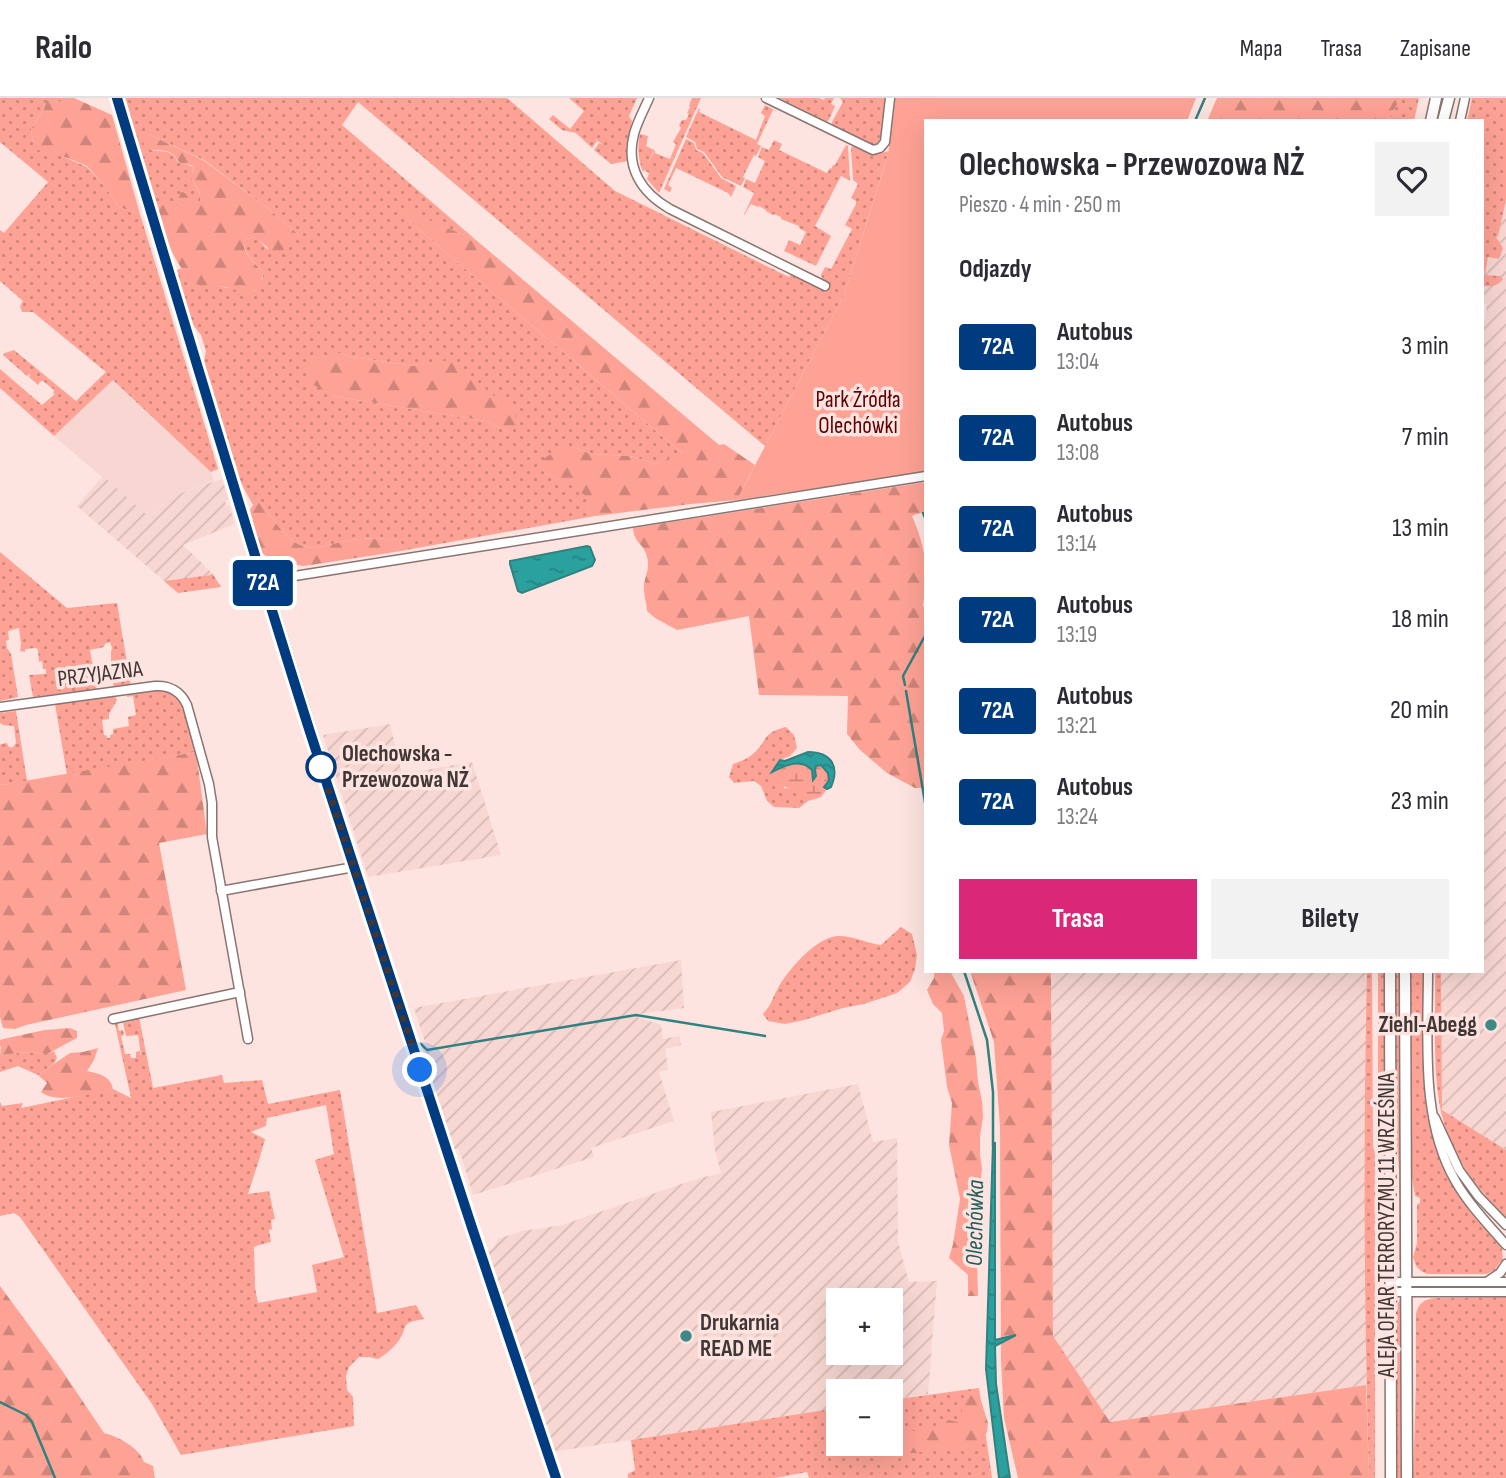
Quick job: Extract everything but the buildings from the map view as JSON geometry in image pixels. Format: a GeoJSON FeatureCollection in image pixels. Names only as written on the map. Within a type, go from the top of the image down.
{"type":"FeatureCollection","features":[{"type":"Feature","properties":{"kind":"street"},"geometry":{"type":"LineString","coordinates":[[117,98],[263,581],[439,1130],[556,1478]]}},
{"type":"Feature","properties":{"kind":"street"},"geometry":{"type":"LineString","coordinates":[[649,98],[636,128],[631,153],[640,182],[648,193],[670,209],[825,286]]}},
{"type":"Feature","properties":{"kind":"street"},"geometry":{"type":"LineString","coordinates":[[766,98],[873,150],[883,146],[887,138],[890,98]]}},
{"type":"Feature","properties":{"kind":"street"},"geometry":{"type":"LineString","coordinates":[[1431,119],[1436,98]]}},
{"type":"Feature","properties":{"kind":"street"},"geometry":{"type":"LineString","coordinates":[[1444,119],[1449,98]]}},
{"type":"Feature","properties":{"kind":"street"},"geometry":{"type":"LineString","coordinates":[[1460,119],[1465,98]]}},
{"type":"Feature","properties":{"kind":"street"},"geometry":{"type":"LineString","coordinates":[[263,581],[924,476]]}},
{"type":"Feature","properties":{"kind":"street","name":"PRZYJAZNA"},"geometry":{"type":"LineString","coordinates":[[0,707],[155,686],[173,689],[184,698],[209,784],[212,837],[221,891]]}},
{"type":"Feature","properties":{"kind":"street"},"geometry":{"type":"LineString","coordinates":[[248,1039],[221,891],[354,867]]}},
{"type":"Feature","properties":{"kind":"street","name":"ALEJA OFIAR TERRORYZMU 11 WRZEŚNIA"},"geometry":{"type":"LineString","coordinates":[[1390,973],[1391,1478]]}},
{"type":"Feature","properties":{"kind":"street","name":"ALEJA OFIAR TERRORYZMU 11 WRZEŚNIA"},"geometry":{"type":"LineString","coordinates":[[1405,973],[1407,1478]]}},
{"type":"Feature","properties":{"kind":"street"},"geometry":{"type":"LineString","coordinates":[[1428,973],[1429,1085],[1434,1131],[1457,1184],[1506,1246]]}},
{"type":"Feature","properties":{"kind":"street"},"geometry":{"type":"LineString","coordinates":[[113,1019],[240,992]]}},
{"type":"Feature","properties":{"kind":"street"},"geometry":{"type":"LineString","coordinates":[[1434,1117],[1459,1170],[1483,1202],[1506,1225]]}},
{"type":"Feature","properties":{"kind":"street"},"geometry":{"type":"LineString","coordinates":[[1487,1282],[1500,1273],[1506,1264]]}},
{"type":"Feature","properties":{"kind":"street"},"geometry":{"type":"LineString","coordinates":[[1406,1287],[1506,1282]]}},
{"type":"Feature","properties":{"kind":"street"},"geometry":{"type":"LineString","coordinates":[[1391,1287],[1506,1292]]}},
{"type":"Feature","properties":{"kind":"shaded area"},"geometry":{"type":"Polygon","coordinates":[[[1506,98],[1506,1150],[1442,1110],[1441,973],[1484,973],[1484,320],[1487,304],[1484,303],[1484,130],[1506,98]]]}},
{"type":"Feature","properties":{"kind":"shaded area"},"geometry":{"type":"Polygon","coordinates":[[[113,380],[209,463],[214,481],[172,496],[149,517],[54,436],[113,380]]]}},
{"type":"Feature","properties":{"kind":"shaded area"},"geometry":{"type":"Polygon","coordinates":[[[103,476],[149,517],[172,496],[222,479],[228,499],[225,501],[226,506],[229,505],[235,524],[183,545],[211,575],[164,581],[77,506],[103,476]]]}},
{"type":"Feature","properties":{"kind":"shaded area"},"geometry":{"type":"Polygon","coordinates":[[[390,724],[402,774],[472,762],[501,855],[368,877],[323,735],[390,724]]]}},
{"type":"Feature","properties":{"kind":"shaded area"},"geometry":{"type":"Polygon","coordinates":[[[681,960],[684,1008],[639,1014],[637,1017],[661,1025],[663,1039],[680,1036],[681,1045],[665,1049],[668,1070],[659,1072],[674,1121],[591,1148],[594,1157],[473,1195],[459,1149],[454,1150],[423,1052],[462,1046],[462,1043],[427,1048],[414,1008],[681,960]]]}},
{"type":"Feature","properties":{"kind":"shaded area"},"geometry":{"type":"Polygon","coordinates":[[[1051,973],[1367,973],[1366,1385],[1110,1422],[1053,1337],[1051,973]]]}},
{"type":"Feature","properties":{"kind":"shaded area"},"geometry":{"type":"Polygon","coordinates":[[[858,1084],[873,1142],[897,1138],[898,1242],[909,1282],[937,1281],[928,1394],[903,1398],[903,1379],[826,1379],[826,1410],[552,1452],[488,1251],[493,1249],[498,1239],[522,1231],[562,1225],[721,1173],[715,1151],[711,1112],[858,1084]]]}},
{"type":"Feature","properties":{"kind":"green space"},"geometry":{"type":"Polygon","coordinates":[[[0,98],[68,98],[60,102],[48,99],[31,129],[33,143],[87,167],[119,207],[140,214],[218,469],[211,472],[113,380],[54,436],[0,388],[0,369],[42,405],[55,394],[43,381],[38,385],[29,377],[30,374],[27,376],[3,355],[14,350],[76,401],[106,372],[33,312],[22,312],[20,306],[23,301],[0,281],[0,230],[4,233],[48,182],[0,142],[0,98]]]}},
{"type":"Feature","properties":{"kind":"green space"},"geometry":{"type":"Polygon","coordinates":[[[48,98],[59,102],[74,98],[112,115],[140,214],[119,207],[87,166],[34,149],[31,129],[48,98]]]}},
{"type":"Feature","properties":{"kind":"green space"},"geometry":{"type":"Polygon","coordinates":[[[123,98],[507,98],[615,191],[789,277],[791,274],[823,290],[827,282],[821,275],[825,267],[831,269],[852,229],[845,225],[856,204],[851,198],[858,184],[853,180],[851,148],[853,146],[874,155],[889,151],[844,295],[765,446],[358,102],[342,125],[476,240],[404,210],[408,219],[683,454],[656,464],[630,456],[591,454],[573,447],[539,462],[544,472],[577,488],[591,500],[587,510],[595,516],[395,552],[402,547],[399,540],[362,539],[316,547],[302,546],[285,534],[259,502],[253,505],[239,477],[203,367],[206,351],[201,335],[190,321],[177,270],[181,268],[191,278],[205,285],[254,291],[263,278],[263,272],[247,254],[244,241],[251,237],[257,238],[267,249],[299,235],[204,160],[148,134],[151,150],[168,152],[178,162],[194,167],[192,177],[201,200],[198,203],[193,200],[180,204],[175,209],[160,204],[156,215],[123,98]],[[340,353],[332,396],[486,421],[508,432],[450,361],[414,366],[340,353]]]}},
{"type":"Feature","properties":{"kind":"green space"},"geometry":{"type":"Polygon","coordinates":[[[569,98],[637,98],[629,116],[632,121],[627,146],[628,161],[611,164],[594,150],[599,143],[603,145],[595,139],[597,141],[592,148],[576,133],[562,130],[549,119],[553,115],[570,129],[584,111],[569,98]]]}},
{"type":"Feature","properties":{"kind":"green space"},"geometry":{"type":"Polygon","coordinates":[[[692,98],[701,98],[659,193],[647,179],[649,173],[644,170],[643,172],[641,167],[638,148],[640,134],[648,136],[646,146],[654,150],[647,164],[655,150],[655,153],[670,159],[676,144],[673,142],[681,128],[679,125],[689,114],[687,113],[692,98]]]}},
{"type":"Feature","properties":{"kind":"green space"},"geometry":{"type":"Polygon","coordinates":[[[775,98],[834,98],[831,104],[835,106],[825,123],[775,98]]]}},
{"type":"Feature","properties":{"kind":"green space"},"geometry":{"type":"Polygon","coordinates":[[[840,98],[886,98],[882,137],[876,144],[871,145],[832,127],[843,102],[840,98]]]}},
{"type":"Feature","properties":{"kind":"green space","name":"Park Źródła Olechówki"},"geometry":{"type":"Polygon","coordinates":[[[895,98],[1196,98],[1188,119],[924,119],[924,472],[737,500],[844,295],[888,155],[895,98]]]}},
{"type":"Feature","properties":{"kind":"green space"},"geometry":{"type":"Polygon","coordinates":[[[1217,98],[1401,98],[1388,119],[1208,119],[1217,98]]]}},
{"type":"Feature","properties":{"kind":"green space"},"geometry":{"type":"Polygon","coordinates":[[[1401,98],[1419,98],[1414,119],[1388,119],[1401,98]]]}},
{"type":"Feature","properties":{"kind":"green space"},"geometry":{"type":"Polygon","coordinates":[[[1472,98],[1506,98],[1506,200],[1496,237],[1503,248],[1499,259],[1488,257],[1485,275],[1500,276],[1503,279],[1491,286],[1484,286],[1484,119],[1467,119],[1472,98]]]}},
{"type":"Feature","properties":{"kind":"green space"},"geometry":{"type":"Polygon","coordinates":[[[765,105],[778,112],[773,110],[771,114],[757,144],[761,146],[743,177],[745,178],[741,186],[722,177],[704,152],[697,149],[695,142],[686,137],[699,108],[699,112],[756,140],[765,116],[761,113],[765,105]]]}},
{"type":"Feature","properties":{"kind":"green space"},"geometry":{"type":"Polygon","coordinates":[[[148,134],[203,160],[299,235],[285,242],[283,252],[276,254],[255,238],[244,241],[247,254],[263,272],[261,282],[255,290],[245,292],[226,287],[204,287],[192,280],[181,268],[156,215],[163,203],[175,209],[180,204],[178,200],[181,192],[200,201],[200,193],[191,178],[194,167],[181,164],[169,152],[146,147],[141,137],[148,134]]]}},
{"type":"Feature","properties":{"kind":"green space"},"geometry":{"type":"Polygon","coordinates":[[[686,139],[694,143],[696,150],[703,153],[721,178],[736,186],[731,197],[728,193],[676,168],[668,185],[672,188],[670,192],[664,189],[686,139]]]}},
{"type":"Feature","properties":{"kind":"green space"},"geometry":{"type":"Polygon","coordinates":[[[774,140],[782,144],[779,150],[827,173],[835,165],[846,145],[848,146],[850,181],[841,176],[815,226],[831,236],[816,266],[784,251],[789,240],[800,245],[806,232],[799,226],[751,204],[743,217],[754,193],[743,187],[746,179],[755,183],[765,161],[758,157],[762,147],[769,150],[774,140]]]}},
{"type":"Feature","properties":{"kind":"green space"},"geometry":{"type":"Polygon","coordinates":[[[403,209],[476,240],[719,445],[724,444],[755,465],[737,500],[595,516],[587,511],[590,500],[576,488],[544,472],[538,463],[555,451],[573,447],[591,454],[630,456],[656,464],[682,453],[424,234],[408,219],[403,209]]]}},
{"type":"Feature","properties":{"kind":"green space"},"geometry":{"type":"Polygon","coordinates":[[[340,353],[414,366],[450,360],[514,412],[518,426],[508,432],[486,421],[332,396],[309,382],[304,367],[322,357],[340,353]]]}},
{"type":"Feature","properties":{"kind":"green space"},"geometry":{"type":"Polygon","coordinates":[[[924,482],[924,512],[912,516],[924,557],[924,788],[915,788],[887,773],[860,750],[847,734],[848,696],[759,695],[749,616],[677,630],[647,611],[644,586],[648,561],[633,528],[924,482]]]}},
{"type":"Feature","properties":{"kind":"green space"},"geometry":{"type":"Polygon","coordinates":[[[259,502],[285,534],[302,546],[316,547],[374,538],[399,540],[402,547],[395,552],[304,566],[272,561],[261,552],[250,510],[259,502]]]}},
{"type":"Feature","properties":{"kind":"green space"},"geometry":{"type":"Polygon","coordinates":[[[0,552],[67,608],[117,603],[131,686],[114,688],[111,672],[106,666],[111,664],[110,642],[104,647],[90,650],[97,690],[33,697],[29,675],[46,674],[46,669],[43,669],[42,661],[39,662],[36,648],[20,651],[19,628],[8,631],[9,640],[6,641],[11,654],[18,697],[0,701],[0,552]]]}},
{"type":"Feature","properties":{"kind":"green space"},"geometry":{"type":"Polygon","coordinates":[[[212,573],[221,587],[178,593],[164,581],[211,575],[212,573]]]}},
{"type":"Feature","properties":{"kind":"green space"},"geometry":{"type":"Polygon","coordinates":[[[165,689],[175,693],[186,709],[196,752],[67,775],[55,704],[114,694],[117,700],[109,719],[102,720],[104,735],[110,738],[113,729],[129,726],[128,717],[136,715],[133,696],[127,697],[129,692],[165,689]]]}},
{"type":"Feature","properties":{"kind":"green space"},"geometry":{"type":"Polygon","coordinates":[[[16,711],[27,781],[0,785],[0,745],[7,743],[12,748],[16,743],[14,726],[0,723],[0,713],[16,711]]]}},
{"type":"Feature","properties":{"kind":"green space"},"geometry":{"type":"Polygon","coordinates":[[[786,727],[794,735],[797,748],[790,756],[780,760],[784,788],[806,795],[808,801],[799,808],[774,807],[767,801],[761,786],[754,781],[734,783],[729,777],[733,764],[752,755],[769,734],[786,727]]]}},
{"type":"Feature","properties":{"kind":"green space"},"geometry":{"type":"Polygon","coordinates":[[[196,752],[207,834],[159,843],[186,990],[15,1029],[3,1028],[0,1017],[0,785],[196,752]]]}},
{"type":"Feature","properties":{"kind":"green space"},"geometry":{"type":"Polygon","coordinates":[[[800,763],[810,768],[813,779],[816,766],[821,765],[828,773],[829,781],[824,787],[827,789],[821,797],[808,801],[806,795],[783,786],[772,776],[772,772],[787,765],[800,763]]]}},
{"type":"Feature","properties":{"kind":"green space"},"geometry":{"type":"Polygon","coordinates":[[[901,927],[912,934],[917,955],[910,982],[897,993],[785,1024],[768,1021],[763,1014],[787,974],[802,957],[820,943],[828,938],[843,936],[881,945],[901,927]]]}},
{"type":"Feature","properties":{"kind":"green space"},"geometry":{"type":"Polygon","coordinates":[[[934,973],[951,973],[964,996],[982,1101],[980,1184],[983,1202],[977,1259],[978,1296],[968,1296],[968,1275],[949,1258],[960,1199],[949,1145],[952,1103],[947,1087],[941,1040],[944,1031],[942,1013],[933,1004],[927,990],[934,973]]]}},
{"type":"Feature","properties":{"kind":"green space"},"geometry":{"type":"Polygon","coordinates":[[[971,973],[1051,973],[1053,1336],[1110,1422],[1366,1385],[1369,1478],[1018,1478],[1004,1418],[1001,1361],[1000,1128],[994,1042],[971,973]]]}},
{"type":"Feature","properties":{"kind":"green space"},"geometry":{"type":"Polygon","coordinates":[[[1367,973],[1372,973],[1375,1478],[1369,1478],[1365,1161],[1367,973]]]}},
{"type":"Feature","properties":{"kind":"green space"},"geometry":{"type":"Polygon","coordinates":[[[1378,973],[1384,973],[1385,1260],[1382,1260],[1382,1155],[1378,1146],[1378,973]]]}},
{"type":"Feature","properties":{"kind":"green space"},"geometry":{"type":"Polygon","coordinates":[[[1394,973],[1400,973],[1401,1260],[1395,1123],[1394,973]]]}},
{"type":"Feature","properties":{"kind":"green space"},"geometry":{"type":"Polygon","coordinates":[[[1411,973],[1423,973],[1423,1075],[1431,1131],[1475,1216],[1502,1249],[1503,1262],[1500,1262],[1495,1270],[1487,1274],[1427,1274],[1416,1266],[1413,1257],[1417,1243],[1417,1204],[1420,1203],[1420,1198],[1415,1196],[1411,1172],[1411,973]]]}},
{"type":"Feature","properties":{"kind":"green space"},"geometry":{"type":"Polygon","coordinates":[[[1435,973],[1441,973],[1442,1110],[1506,1150],[1506,1217],[1486,1196],[1454,1150],[1440,1106],[1435,1048],[1435,973]]]}},
{"type":"Feature","properties":{"kind":"green space"},"geometry":{"type":"Polygon","coordinates":[[[139,1017],[153,1088],[222,1075],[224,1083],[262,1080],[268,1104],[340,1090],[377,1313],[416,1305],[424,1319],[407,1324],[398,1342],[382,1357],[359,1357],[349,1367],[346,1376],[347,1390],[353,1397],[354,1426],[181,1455],[152,1404],[20,1217],[14,1213],[0,1216],[0,1102],[2,1106],[23,1103],[21,1108],[113,1089],[131,1098],[115,1024],[118,1024],[119,1031],[123,1030],[124,1035],[121,1036],[125,1054],[136,1058],[136,1052],[140,1051],[141,1055],[138,1035],[126,1036],[123,1023],[139,1017]],[[326,1105],[267,1118],[266,1126],[251,1132],[265,1139],[248,1194],[269,1191],[275,1219],[271,1220],[272,1229],[269,1230],[271,1242],[254,1247],[258,1303],[317,1292],[312,1265],[344,1257],[315,1160],[334,1154],[326,1105]]]}},
{"type":"Feature","properties":{"kind":"green space"},"geometry":{"type":"Polygon","coordinates":[[[70,1028],[77,1031],[77,1038],[47,1054],[29,1052],[0,1055],[0,1040],[45,1030],[70,1028]]]}},
{"type":"Feature","properties":{"kind":"green space"},"geometry":{"type":"Polygon","coordinates":[[[98,1048],[87,1071],[107,1078],[113,1089],[66,1098],[56,1098],[41,1092],[47,1083],[38,1075],[70,1053],[98,1048]]]}},
{"type":"Feature","properties":{"kind":"green space"},"geometry":{"type":"Polygon","coordinates":[[[54,1051],[57,1058],[54,1064],[38,1075],[18,1066],[0,1072],[0,1055],[29,1052],[47,1054],[54,1051]]]}},
{"type":"Feature","properties":{"kind":"green space"},"geometry":{"type":"Polygon","coordinates":[[[0,1286],[104,1433],[133,1447],[144,1462],[153,1466],[155,1478],[0,1478],[0,1286]]]}},
{"type":"Feature","properties":{"kind":"green space"},"geometry":{"type":"Polygon","coordinates":[[[1506,1297],[1506,1478],[1413,1478],[1418,1307],[1435,1298],[1506,1297]]]}},
{"type":"Feature","properties":{"kind":"green space"},"geometry":{"type":"Polygon","coordinates":[[[1400,1299],[1402,1478],[1396,1478],[1395,1317],[1400,1299]]]}},
{"type":"Feature","properties":{"kind":"green space"},"geometry":{"type":"Polygon","coordinates":[[[979,1388],[992,1478],[809,1478],[807,1472],[775,1478],[628,1478],[628,1474],[635,1470],[631,1440],[826,1410],[826,1456],[903,1456],[903,1398],[979,1388]]]}},
{"type":"Feature","properties":{"kind":"green space"},"geometry":{"type":"Polygon","coordinates":[[[973,1391],[979,1394],[988,1423],[987,1432],[978,1445],[968,1449],[947,1447],[903,1456],[903,1432],[928,1430],[948,1420],[966,1424],[962,1403],[965,1396],[973,1391]]]}},
{"type":"Feature","properties":{"kind":"green space"},"geometry":{"type":"Polygon","coordinates":[[[903,1456],[890,1462],[884,1461],[884,1458],[903,1456]]]}},
{"type":"Feature","properties":{"kind":"water"},"geometry":{"type":"Polygon","coordinates":[[[590,547],[595,560],[592,566],[522,593],[518,591],[510,561],[590,547]]]}},
{"type":"Feature","properties":{"kind":"water"},"geometry":{"type":"Polygon","coordinates":[[[808,752],[823,755],[832,762],[834,779],[831,787],[824,787],[829,781],[828,773],[821,765],[816,766],[813,780],[812,770],[803,764],[788,765],[772,772],[780,760],[785,761],[808,752]]]}},
{"type":"Feature","properties":{"kind":"water"},"geometry":{"type":"Polygon","coordinates":[[[993,1143],[995,1340],[1016,1335],[995,1346],[996,1384],[1010,1478],[999,1478],[986,1369],[993,1143]]]}},
{"type":"Feature","properties":{"kind":"waterway","name":"Olechówka"},"geometry":{"type":"LineString","coordinates":[[1196,119],[1205,98]]}},
{"type":"Feature","properties":{"kind":"waterway","name":"Olechówka"},"geometry":{"type":"LineString","coordinates":[[905,685],[903,676],[924,638]]}},
{"type":"Feature","properties":{"kind":"waterway","name":"Olechówka"},"geometry":{"type":"LineString","coordinates":[[906,691],[924,796]]}},
{"type":"Feature","properties":{"kind":"waterway","name":"Olechówka"},"geometry":{"type":"LineString","coordinates":[[965,973],[987,1040],[993,1092],[993,1146]]}},
{"type":"Feature","properties":{"kind":"waterway"},"geometry":{"type":"LineString","coordinates":[[421,1044],[427,1050],[636,1015],[765,1036]]}},
{"type":"Feature","properties":{"kind":"waterway"},"geometry":{"type":"LineString","coordinates":[[0,1402],[26,1415],[32,1422],[55,1478]]}},
{"type":"Feature","properties":{"kind":"bus line","name":"72A"},"geometry":{"type":"LineString","coordinates":[[117,98],[309,730],[556,1478]]}},
{"type":"Feature","properties":{"kind":"place","name":"Olechowska - Przewozowa NŻ"},"geometry":{"type":"Point","coordinates":[321,767]}},
{"type":"Feature","properties":{"kind":"place","name":"Ziehl-Abegg"},"geometry":{"type":"Point","coordinates":[1491,1025]}},
{"type":"Feature","properties":{"kind":"place","name":"Drukarnia READ ME"},"geometry":{"type":"Point","coordinates":[686,1336]}},
{"type":"Feature","properties":{"kind":"route"},"geometry":{"type":"LineString","coordinates":[[321,767],[420,1070]]}}]}
